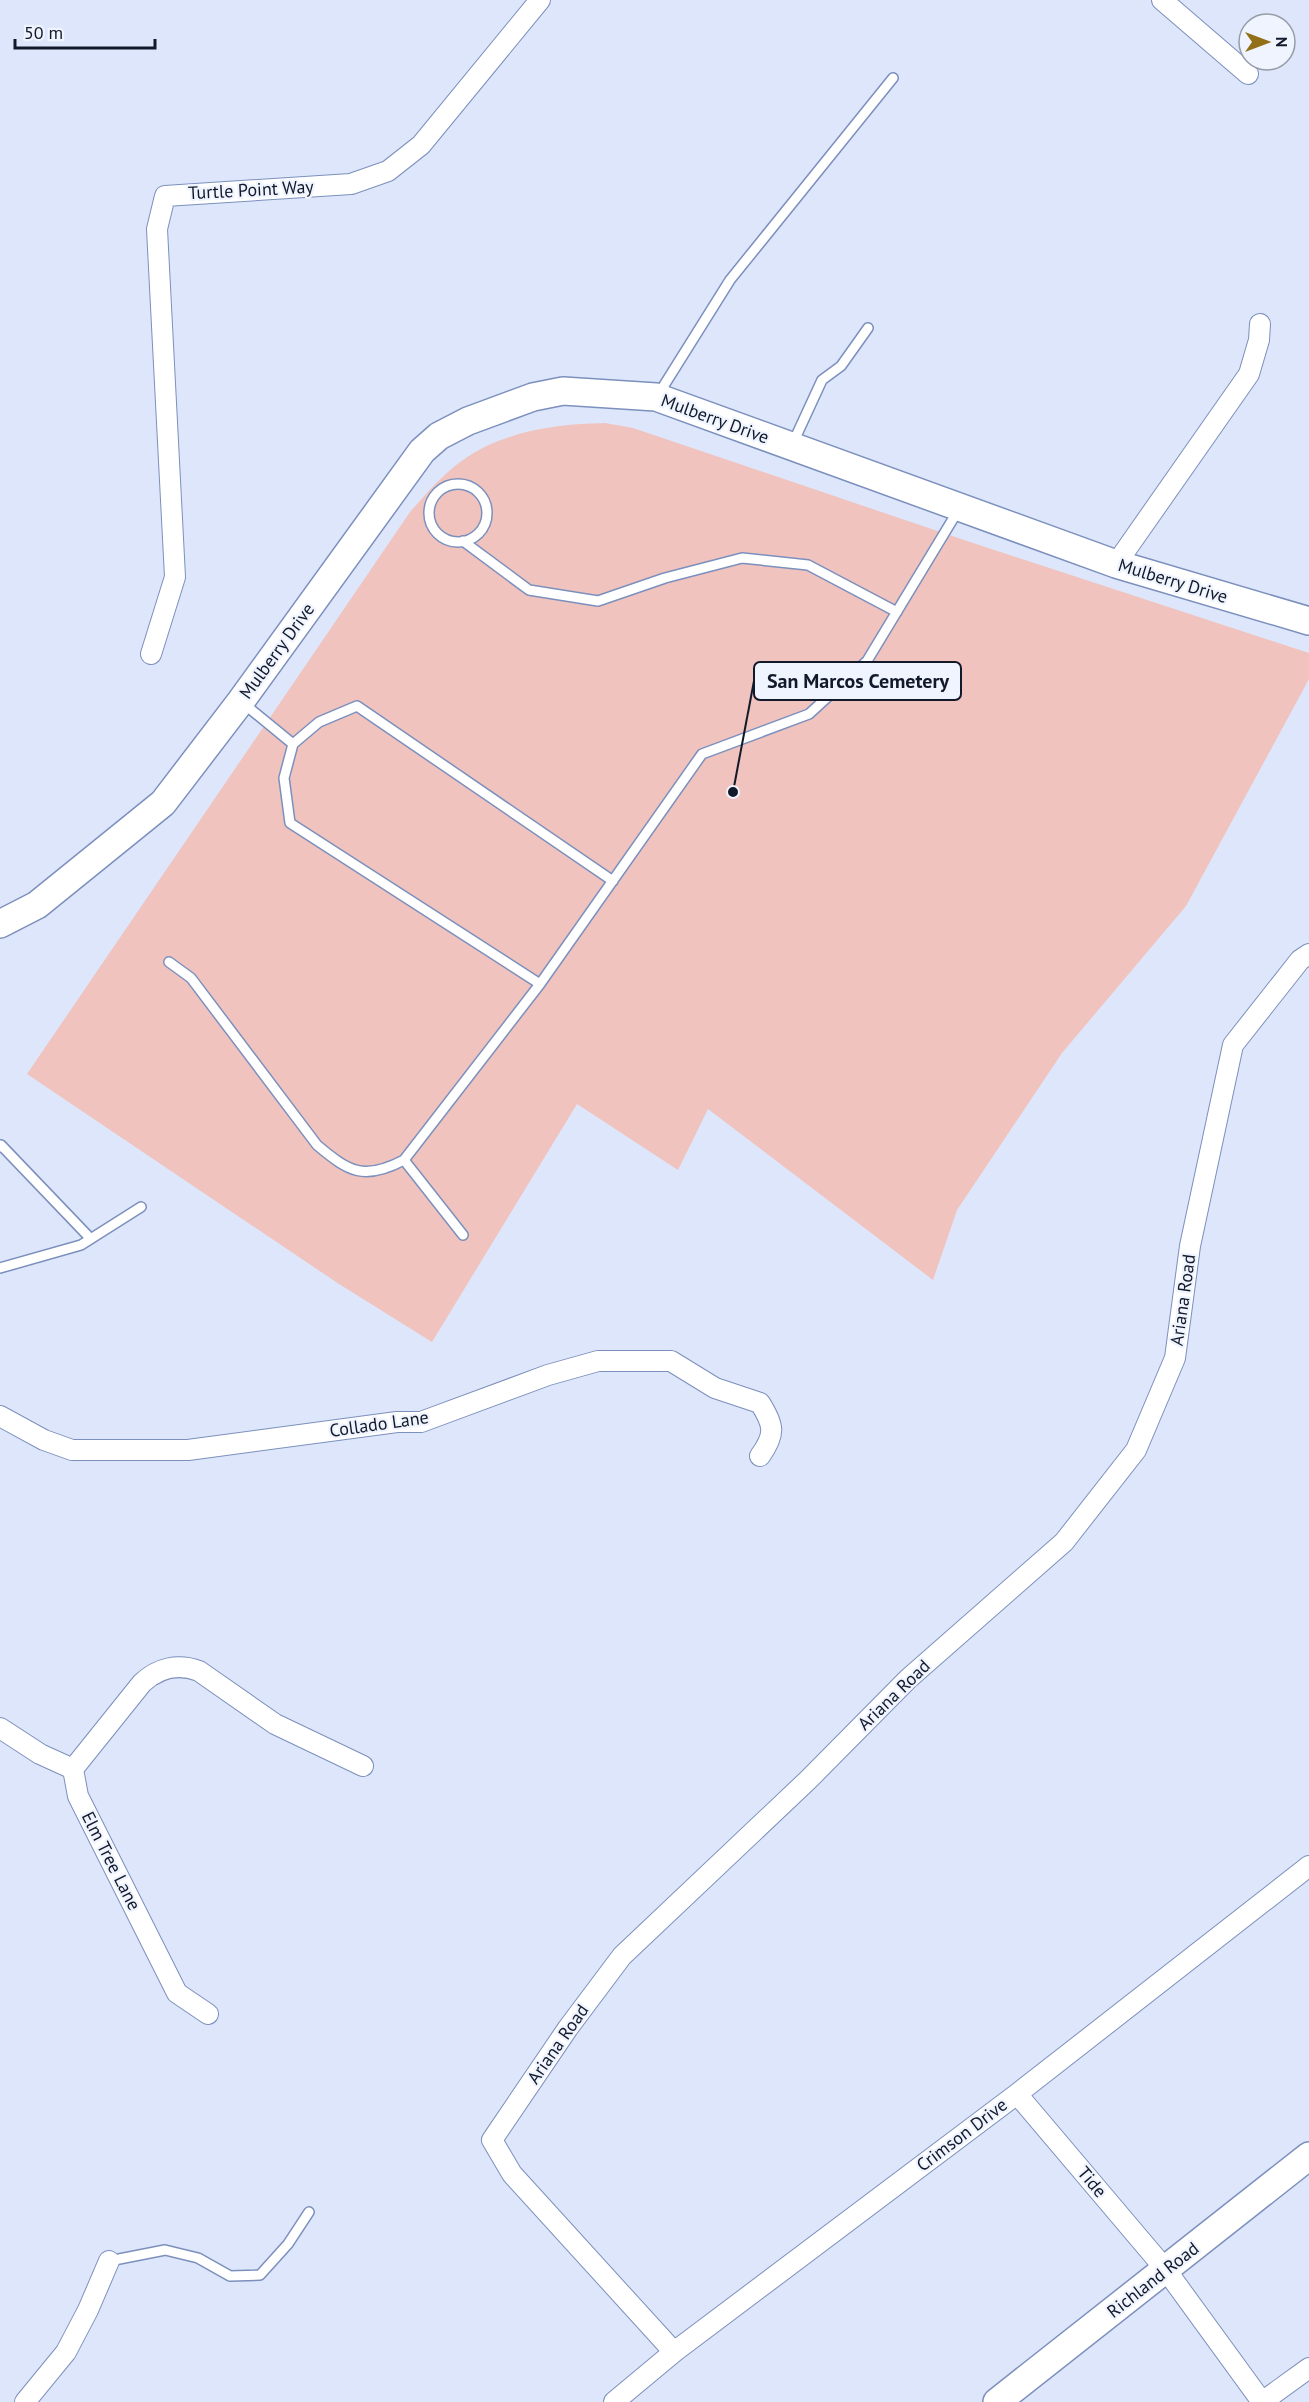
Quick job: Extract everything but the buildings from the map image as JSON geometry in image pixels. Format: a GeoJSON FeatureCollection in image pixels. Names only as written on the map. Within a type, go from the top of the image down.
{"type":"FeatureCollection","features":[{"type":"Feature","properties":{"kind":"main road","name":"Mulberry Drive"},"geometry":{"type":"LineString","coordinates":[[0,924],[38,905],[164,803],[241,701],[422,451],[439,436],[468,421],[533,397],[563,391],[656,397],[1116,564],[1309,621]]}},
{"type":"Feature","properties":{"kind":"main road","name":"Richland Road"},"geometry":{"type":"LineString","coordinates":[[997,2402],[1309,2156]]}},
{"type":"Feature","properties":{"kind":"street","name":"Turtle Point Way"},"geometry":{"type":"LineString","coordinates":[[151,654],[175,577],[157,229],[165,196],[351,184],[388,171],[421,145],[540,0]]}},
{"type":"Feature","properties":{"kind":"street"},"geometry":{"type":"LineString","coordinates":[[1162,0],[1248,74]]}},
{"type":"Feature","properties":{"kind":"street"},"geometry":{"type":"LineString","coordinates":[[1116,564],[1249,374],[1259,340],[1260,324]]}},
{"type":"Feature","properties":{"kind":"street","name":"Ariana Road"},"geometry":{"type":"LineString","coordinates":[[674,2352],[512,2174],[492,2140],[567,2028],[622,1956],[808,1780],[908,1679],[1064,1542],[1136,1450],[1175,1358],[1190,1246],[1233,1045],[1300,960],[1309,954]]}},
{"type":"Feature","properties":{"kind":"street","name":"Collado Lane"},"geometry":{"type":"LineString","coordinates":[[0,1416],[44,1440],[72,1450],[188,1450],[397,1422],[421,1422],[548,1375],[598,1361],[671,1361],[716,1389],[760,1402],[772,1422],[770,1442],[760,1456]]}},
{"type":"Feature","properties":{"kind":"street"},"geometry":{"type":"LineString","coordinates":[[0,1728],[40,1754],[73,1769],[141,1683],[154,1671],[188,1667],[199,1671],[275,1724],[363,1766]]}},
{"type":"Feature","properties":{"kind":"street","name":"Elm Tree Lane"},"geometry":{"type":"LineString","coordinates":[[73,1769],[78,1796],[177,1993],[208,2014]]}},
{"type":"Feature","properties":{"kind":"street","name":"Crimson Drive"},"geometry":{"type":"LineString","coordinates":[[614,2402],[674,2352],[1017,2094],[1309,1866]]}},
{"type":"Feature","properties":{"kind":"street","name":"Tide"},"geometry":{"type":"LineString","coordinates":[[1017,2094],[1166,2270],[1262,2402]]}},
{"type":"Feature","properties":{"kind":"street"},"geometry":{"type":"LineString","coordinates":[[25,2402],[66,2352],[88,2310],[109,2261]]}},
{"type":"Feature","properties":{"kind":"street"},"geometry":{"type":"LineString","coordinates":[[1262,2402],[1309,2367]]}},
{"type":"Feature","properties":{"kind":"lane"},"geometry":{"type":"LineString","coordinates":[[656,397],[730,279],[894,78]]}},
{"type":"Feature","properties":{"kind":"lane"},"geometry":{"type":"LineString","coordinates":[[792,446],[822,380],[841,366],[868,328]]}},
{"type":"Feature","properties":{"kind":"lane"},"geometry":{"type":"LineString","coordinates":[[463,541],[479,532],[484,524],[486,507],[477,491],[470,486],[452,484],[444,487],[432,499],[429,516],[437,532],[444,538],[463,541],[529,590],[598,601],[665,578],[742,558],[808,565],[897,612]]}},
{"type":"Feature","properties":{"kind":"lane"},"geometry":{"type":"LineString","coordinates":[[169,962],[191,978],[317,1145],[338,1162],[363,1173],[388,1169],[404,1160],[540,984],[702,754],[809,714],[867,661],[959,507]]}},
{"type":"Feature","properties":{"kind":"lane"},"geometry":{"type":"LineString","coordinates":[[241,701],[293,744]]}},
{"type":"Feature","properties":{"kind":"lane"},"geometry":{"type":"LineString","coordinates":[[540,984],[290,823],[284,778],[293,744],[319,722],[357,706],[613,881]]}},
{"type":"Feature","properties":{"kind":"lane"},"geometry":{"type":"LineString","coordinates":[[0,1147],[1,1145],[90,1238]]}},
{"type":"Feature","properties":{"kind":"lane"},"geometry":{"type":"LineString","coordinates":[[404,1160],[464,1235]]}},
{"type":"Feature","properties":{"kind":"lane"},"geometry":{"type":"LineString","coordinates":[[0,1268],[81,1245],[141,1207]]}},
{"type":"Feature","properties":{"kind":"lane"},"geometry":{"type":"LineString","coordinates":[[109,2261],[165,2250],[198,2258],[230,2276],[260,2275],[288,2244],[309,2212]]}},
{"type":"Feature","properties":{"kind":"shaded area"},"geometry":{"type":"Polygon","coordinates":[[[605,423],[633,428],[1309,653],[1309,679],[1186,906],[1062,1053],[957,1210],[933,1280],[708,1109],[678,1170],[577,1104],[432,1342],[339,1284],[27,1074],[416,505],[435,484],[463,460],[496,442],[531,431],[568,425],[605,423]]]}},
{"type":"Feature","properties":{"kind":"place","name":"San Marcos Cemetery"},"geometry":{"type":"Point","coordinates":[733,792]}}]}
